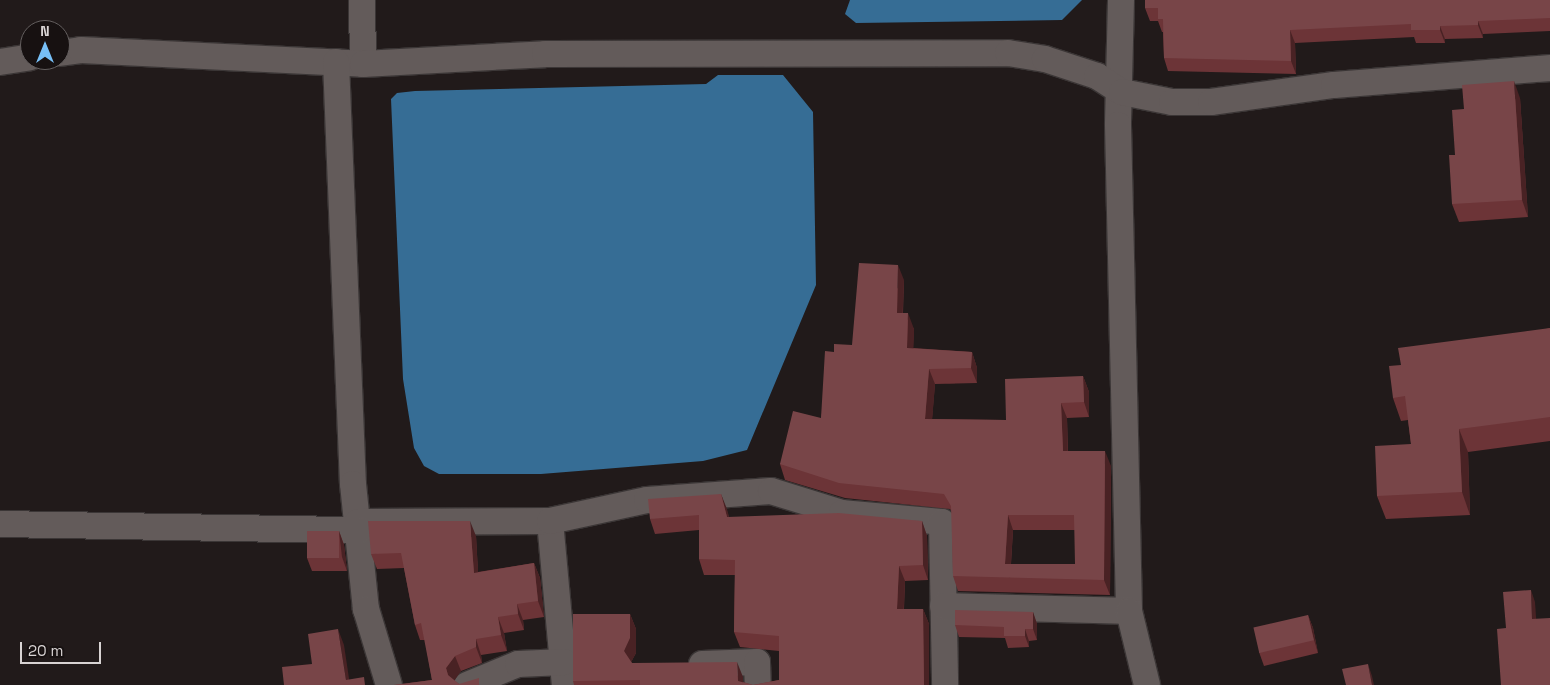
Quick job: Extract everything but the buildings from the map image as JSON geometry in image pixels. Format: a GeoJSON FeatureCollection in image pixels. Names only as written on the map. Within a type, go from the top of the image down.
{"type":"FeatureCollection","features":[{"type":"Feature","properties":{"kind":"street"},"geometry":{"type":"LineString","coordinates":[[362,0],[363,64]]}},
{"type":"Feature","properties":{"kind":"street"},"geometry":{"type":"LineString","coordinates":[[1121,0],[1122,92],[1118,134],[1129,611],[1147,685]]}},
{"type":"Feature","properties":{"kind":"street"},"geometry":{"type":"LineString","coordinates":[[70,52],[81,50],[363,64],[545,54],[1008,53],[1098,76],[1122,92],[1172,102],[1211,102],[1334,84],[1550,68]]}},
{"type":"Feature","properties":{"kind":"street"},"geometry":{"type":"LineString","coordinates":[[0,62],[20,59]]}},
{"type":"Feature","properties":{"kind":"street"},"geometry":{"type":"LineString","coordinates":[[336,62],[345,341],[366,609],[389,685]]}},
{"type":"Feature","properties":{"kind":"street"},"geometry":{"type":"LineString","coordinates":[[0,524],[359,526],[550,521],[647,500],[771,491],[842,513],[942,522],[942,606],[945,685]]}},
{"type":"Feature","properties":{"kind":"street"},"geometry":{"type":"LineString","coordinates":[[467,685],[518,664],[565,673],[550,521]]}},
{"type":"Feature","properties":{"kind":"street"},"geometry":{"type":"LineString","coordinates":[[942,606],[1129,611]]}},
{"type":"Feature","properties":{"kind":"street"},"geometry":{"type":"LineString","coordinates":[[672,664],[757,662],[758,685]]}},
{"type":"Feature","properties":{"kind":"water"},"geometry":{"type":"Polygon","coordinates":[[[850,0],[1082,0],[1062,20],[856,23],[845,14],[850,0]]]}},
{"type":"Feature","properties":{"kind":"water"},"geometry":{"type":"Polygon","coordinates":[[[718,75],[783,75],[813,112],[816,285],[747,450],[703,461],[541,474],[439,474],[424,466],[414,448],[403,379],[391,99],[397,93],[415,91],[706,84],[718,75]]]}}]}
